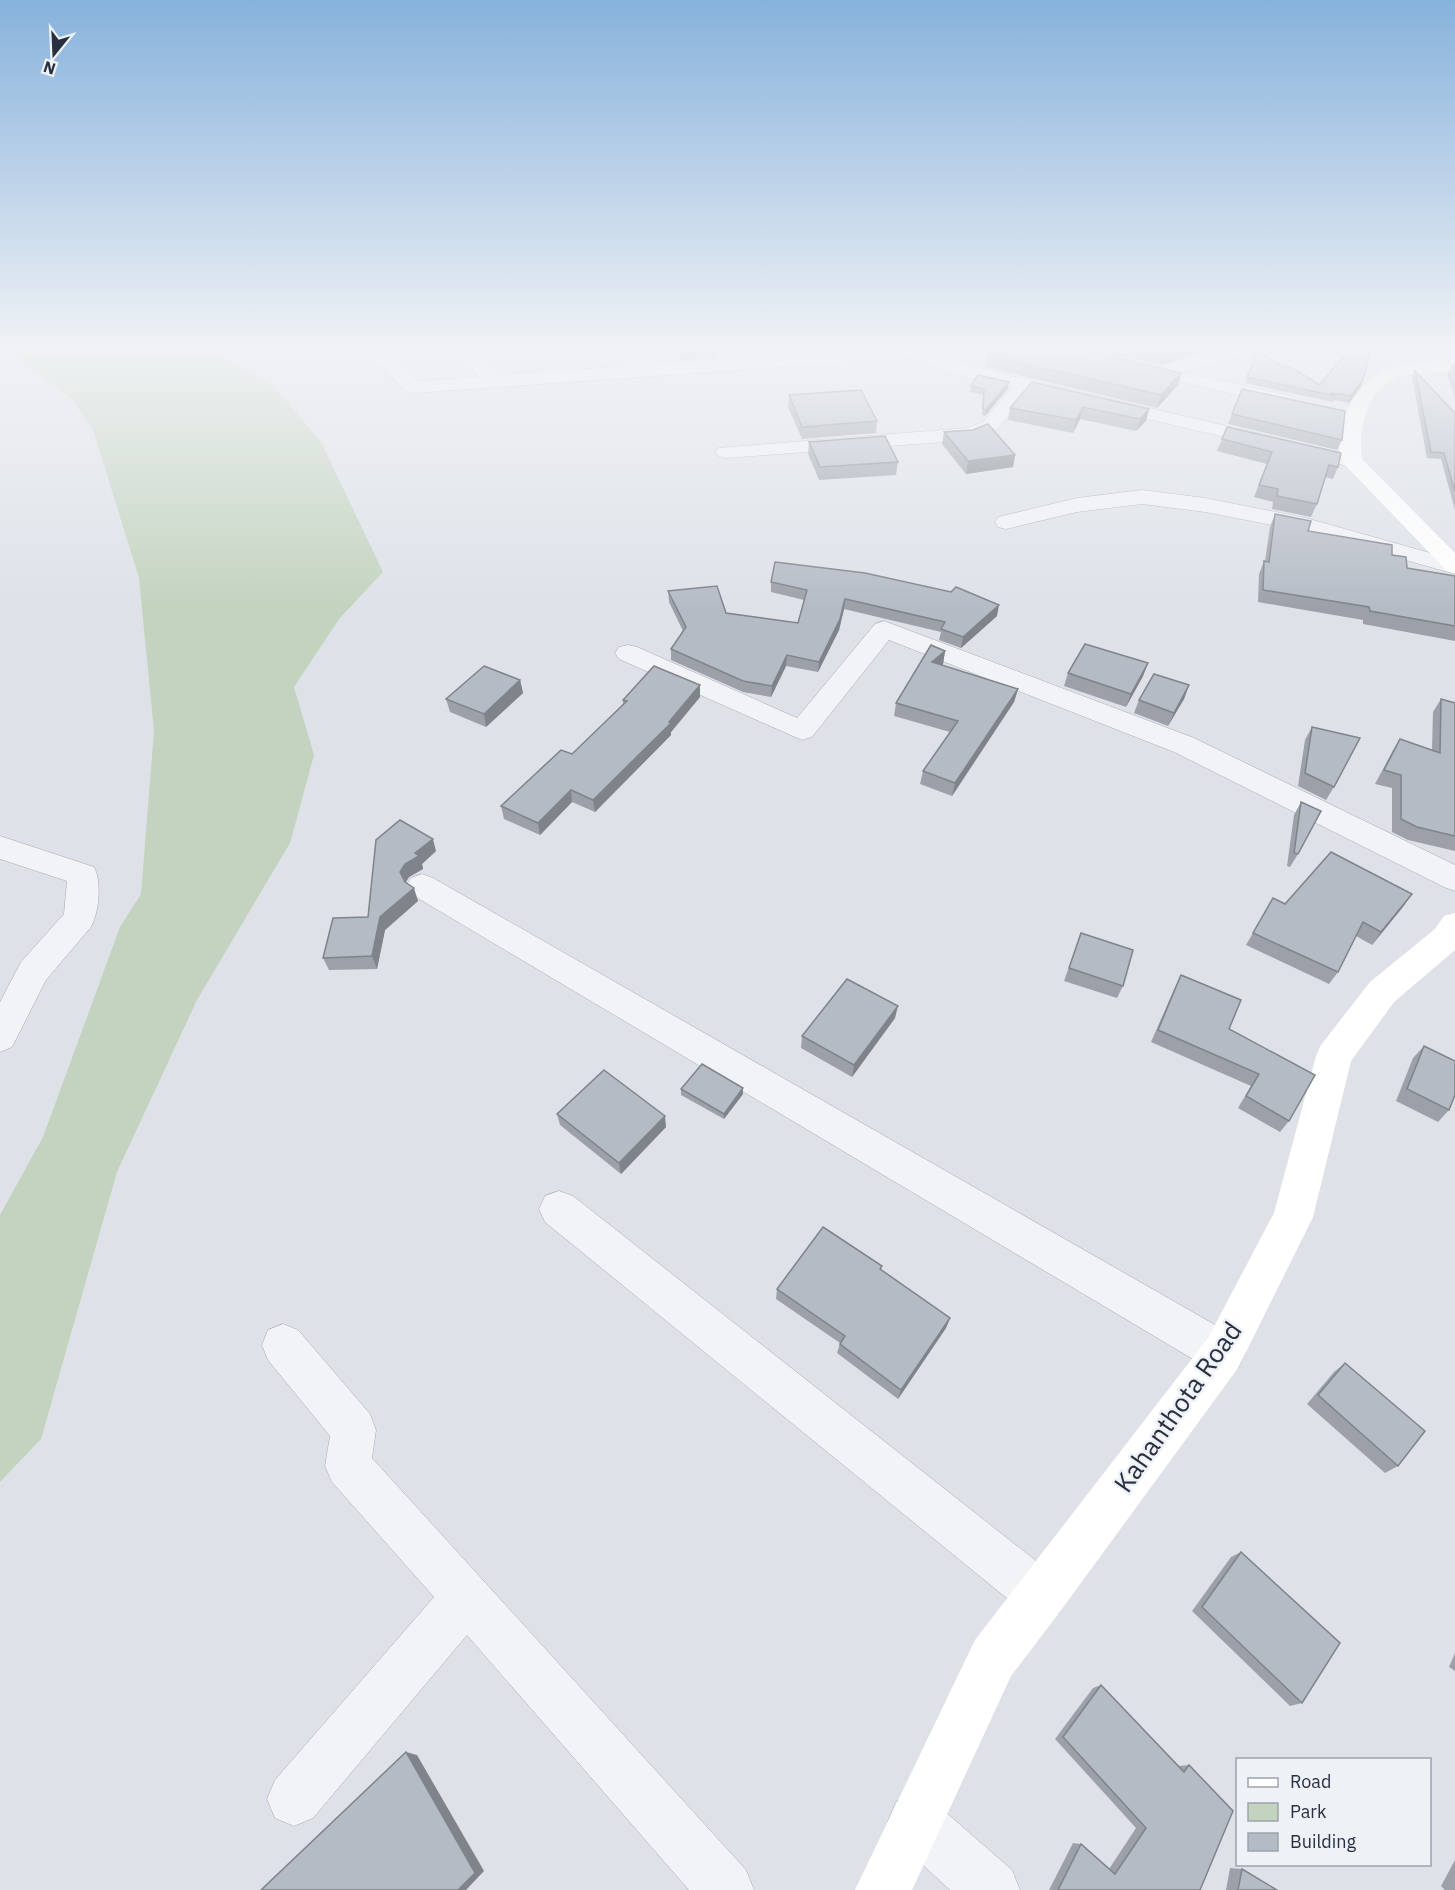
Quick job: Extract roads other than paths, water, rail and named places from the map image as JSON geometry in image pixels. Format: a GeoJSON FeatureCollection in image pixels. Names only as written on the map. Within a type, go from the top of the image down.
{"type":"FeatureCollection","features":[{"type":"Feature","properties":{"kind":"main road"},"geometry":{"type":"LineString","coordinates":[[1350,434],[1352,461],[1455,567]]}},
{"type":"Feature","properties":{"kind":"main road","name":"Kahanthota Road"},"geometry":{"type":"LineString","coordinates":[[883,1890],[993,1658],[1223,1353],[1293,1217],[1334,1056],[1382,992],[1452,935]]}},
{"type":"Feature","properties":{"kind":"street"},"geometry":{"type":"LineString","coordinates":[[725,452],[968,434]]}},
{"type":"Feature","properties":{"kind":"street"},"geometry":{"type":"LineString","coordinates":[[1240,434],[1352,461]]}},
{"type":"Feature","properties":{"kind":"street"},"geometry":{"type":"LineString","coordinates":[[1006,522],[1077,505],[1142,497],[1205,505],[1306,525],[1455,567]]}},
{"type":"Feature","properties":{"kind":"street"},"geometry":{"type":"LineString","coordinates":[[628,652],[802,731],[884,629],[1184,745],[1455,879]]}},
{"type":"Feature","properties":{"kind":"street"},"geometry":{"type":"LineString","coordinates":[[0,847],[83,875],[80,918],[33,971],[0,1037]]}},
{"type":"Feature","properties":{"kind":"street"},"geometry":{"type":"LineString","coordinates":[[422,886],[1223,1353]]}},
{"type":"Feature","properties":{"kind":"street"},"geometry":{"type":"LineString","coordinates":[[559,1209],[1042,1596]]}},
{"type":"Feature","properties":{"kind":"street"},"geometry":{"type":"LineString","coordinates":[[283,1345],[354,1430],[348,1466],[467,1596],[726,1890]]}},
{"type":"Feature","properties":{"kind":"street"},"geometry":{"type":"LineString","coordinates":[[294,1799],[467,1596]]}},
{"type":"Feature","properties":{"kind":"street"},"geometry":{"type":"LineString","coordinates":[[915,1821],[992,1890]]}}]}
